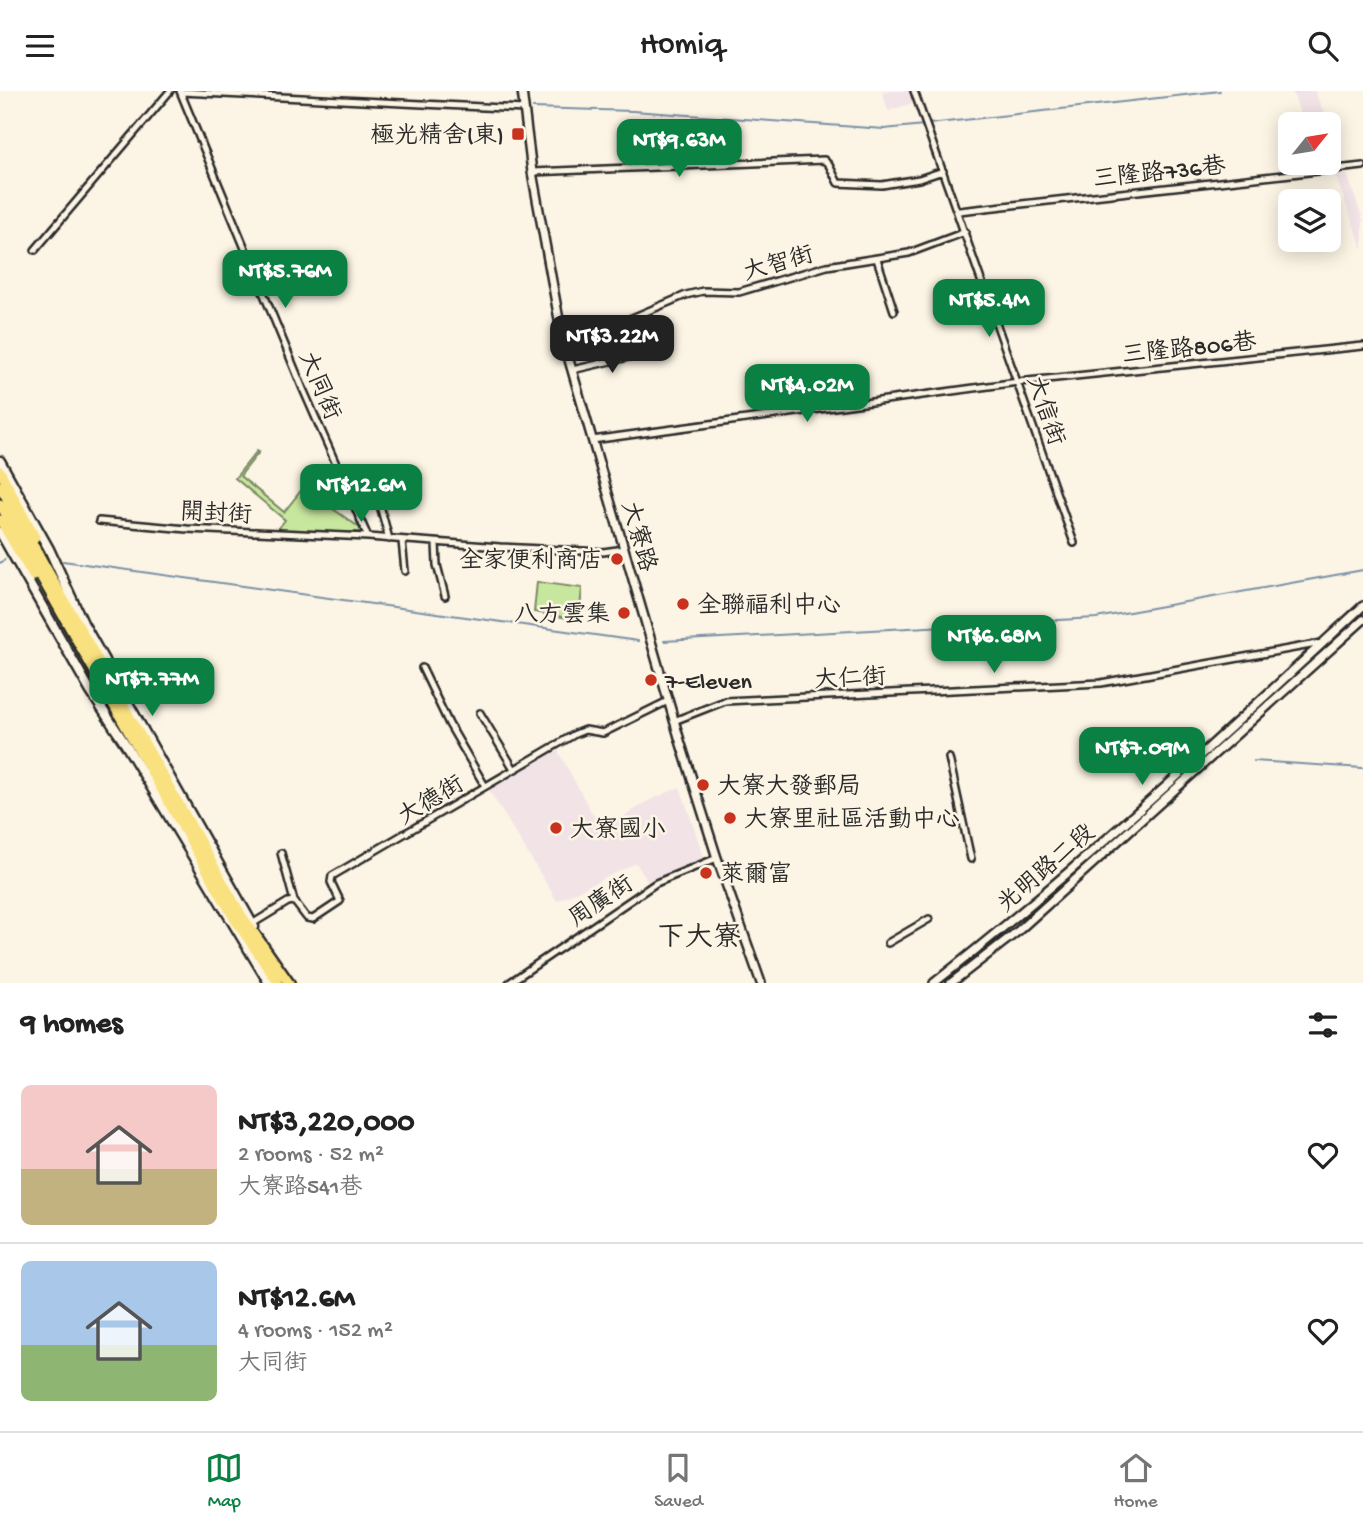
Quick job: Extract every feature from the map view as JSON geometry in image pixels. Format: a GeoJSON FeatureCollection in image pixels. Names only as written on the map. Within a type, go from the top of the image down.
{"type":"FeatureCollection","features":[{"type":"Feature","properties":{"kind":"highway"},"geometry":{"type":"LineString","coordinates":[[0,471],[66,596],[77,623]]}},
{"type":"Feature","properties":{"kind":"highway"},"geometry":{"type":"LineString","coordinates":[[0,486],[242,916],[261,947],[289,983]]}},
{"type":"Feature","properties":{"kind":"highway"},"geometry":{"type":"LineString","coordinates":[[0,505],[235,920],[278,983]]}},
{"type":"Feature","properties":{"kind":"highway"},"geometry":{"type":"LineString","coordinates":[[0,520],[99,685],[109,697]]}},
{"type":"Feature","properties":{"kind":"main road"},"geometry":{"type":"LineString","coordinates":[[0,461],[49,549],[83,623],[252,924],[295,983]]}},
{"type":"Feature","properties":{"kind":"main road"},"geometry":{"type":"LineString","coordinates":[[0,532],[84,680],[269,983]]}},
{"type":"Feature","properties":{"kind":"street"},"geometry":{"type":"LineString","coordinates":[[35,250],[170,91]]}},
{"type":"Feature","properties":{"kind":"street"},"geometry":{"type":"LineString","coordinates":[[181,91],[524,109]]}},
{"type":"Feature","properties":{"kind":"street","name":"大同街"},"geometry":{"type":"LineString","coordinates":[[181,91],[303,389],[368,537]]}},
{"type":"Feature","properties":{"kind":"street","name":"大寮路"},"geometry":{"type":"LineString","coordinates":[[521,91],[532,172],[562,336],[674,721],[717,858],[761,983]]}},
{"type":"Feature","properties":{"kind":"street","name":"大信街"},"geometry":{"type":"LineString","coordinates":[[915,91],[1074,543]]}},
{"type":"Feature","properties":{"kind":"street"},"geometry":{"type":"LineString","coordinates":[[532,172],[824,160],[838,183],[882,185],[919,179],[943,171]]}},
{"type":"Feature","properties":{"kind":"street","name":"三隆路736巷"},"geometry":{"type":"LineString","coordinates":[[959,211],[1363,166]]}},
{"type":"Feature","properties":{"kind":"street","name":"大智街"},"geometry":{"type":"LineString","coordinates":[[562,336],[627,320],[686,295],[739,292],[827,266],[909,253],[965,232]]}},
{"type":"Feature","properties":{"kind":"street"},"geometry":{"type":"LineString","coordinates":[[877,259],[894,311]]}},
{"type":"Feature","properties":{"kind":"street","name":"三隆路806巷"},"geometry":{"type":"LineString","coordinates":[[592,440],[1018,382],[1363,346]]}},
{"type":"Feature","properties":{"kind":"street"},"geometry":{"type":"LineString","coordinates":[[572,370],[646,353]]}},
{"type":"Feature","properties":{"kind":"street"},"geometry":{"type":"LineString","coordinates":[[370,468],[390,539]]}},
{"type":"Feature","properties":{"kind":"street","name":"開封街"},"geometry":{"type":"LineString","coordinates":[[99,521],[187,529],[603,552],[624,549]]}},
{"type":"Feature","properties":{"kind":"street"},"geometry":{"type":"LineString","coordinates":[[402,541],[405,571]]}},
{"type":"Feature","properties":{"kind":"street"},"geometry":{"type":"LineString","coordinates":[[436,543],[437,565],[445,596]]}},
{"type":"Feature","properties":{"kind":"street","name":"光明路二段"},"geometry":{"type":"LineString","coordinates":[[934,983],[1020,914],[1363,606]]}},
{"type":"Feature","properties":{"kind":"street","name":"光明路二段"},"geometry":{"type":"LineString","coordinates":[[951,983],[1018,931],[1363,620]]}},
{"type":"Feature","properties":{"kind":"street","name":"大仁街"},"geometry":{"type":"LineString","coordinates":[[674,721],[726,701],[1101,683],[1322,643]]}},
{"type":"Feature","properties":{"kind":"street"},"geometry":{"type":"LineString","coordinates":[[422,668],[449,724],[485,786]]}},
{"type":"Feature","properties":{"kind":"street","name":"大德街"},"geometry":{"type":"LineString","coordinates":[[294,901],[309,919],[338,904],[340,898],[331,881],[332,876],[575,734],[585,730],[603,733],[668,701]]}},
{"type":"Feature","properties":{"kind":"street"},"geometry":{"type":"LineString","coordinates":[[480,713],[514,769]]}},
{"type":"Feature","properties":{"kind":"street"},"geometry":{"type":"LineString","coordinates":[[949,758],[971,859]]}},
{"type":"Feature","properties":{"kind":"street"},"geometry":{"type":"LineString","coordinates":[[252,924],[294,901],[281,853]]}},
{"type":"Feature","properties":{"kind":"street","name":"周廣街"},"geometry":{"type":"LineString","coordinates":[[509,983],[656,884],[717,858]]}},
{"type":"Feature","properties":{"kind":"street"},"geometry":{"type":"LineString","coordinates":[[888,943],[929,919]]}},
{"type":"Feature","properties":{"kind":"shaded area"},"geometry":{"type":"Polygon","coordinates":[[[882,91],[909,91],[913,103],[888,111],[882,91]]]}},
{"type":"Feature","properties":{"kind":"shaded area"},"geometry":{"type":"Polygon","coordinates":[[[1292,91],[1315,91],[1323,112],[1300,112],[1292,91]]]}},
{"type":"Feature","properties":{"kind":"shaded area"},"geometry":{"type":"Polygon","coordinates":[[[1347,174],[1363,220],[1363,251],[1335,175],[1347,174]]]}},
{"type":"Feature","properties":{"kind":"shaded area","name":"大寮國小"},"geometry":{"type":"Polygon","coordinates":[[[557,749],[602,831],[648,801],[680,787],[705,860],[649,884],[636,863],[557,901],[489,790],[557,749]]]}},
{"type":"Feature","properties":{"kind":"green space"},"geometry":{"type":"Polygon","coordinates":[[[257,451],[259,452],[240,476],[284,512],[303,488],[366,532],[275,533],[285,520],[235,478],[257,451]]]}},
{"type":"Feature","properties":{"kind":"green space"},"geometry":{"type":"Polygon","coordinates":[[[537,582],[582,588],[579,620],[534,612],[537,582]]]}},
{"type":"Feature","properties":{"kind":"waterway"},"geometry":{"type":"LineString","coordinates":[[929,124],[1220,91]]}},
{"type":"Feature","properties":{"kind":"waterway"},"geometry":{"type":"LineString","coordinates":[[533,108],[633,111],[884,129],[924,125]]}},
{"type":"Feature","properties":{"kind":"waterway"},"geometry":{"type":"LineString","coordinates":[[0,563],[5,559]]}},
{"type":"Feature","properties":{"kind":"waterway"},"geometry":{"type":"LineString","coordinates":[[63,561],[638,641]]}},
{"type":"Feature","properties":{"kind":"waterway"},"geometry":{"type":"LineString","coordinates":[[664,641],[1096,618],[1363,570]]}},
{"type":"Feature","properties":{"kind":"waterway"},"geometry":{"type":"LineString","coordinates":[[1116,753],[1182,757]]}},
{"type":"Feature","properties":{"kind":"waterway"},"geometry":{"type":"LineString","coordinates":[[1254,761],[1363,768]]}},
{"type":"Feature","properties":{"kind":"place","name":"極光精舍(東)"},"geometry":{"type":"Point","coordinates":[518,134]}},
{"type":"Feature","properties":{"kind":"place","name":"全家便利商店"},"geometry":{"type":"Point","coordinates":[617,559]}},
{"type":"Feature","properties":{"kind":"place","name":"全聯福利中心"},"geometry":{"type":"Point","coordinates":[683,604]}},
{"type":"Feature","properties":{"kind":"place","name":"八方雲集"},"geometry":{"type":"Point","coordinates":[624,613]}},
{"type":"Feature","properties":{"kind":"place","name":"7-Eleven"},"geometry":{"type":"Point","coordinates":[651,680]}},
{"type":"Feature","properties":{"kind":"place","name":"大寮大發郵局"},"geometry":{"type":"Point","coordinates":[703,785]}},
{"type":"Feature","properties":{"kind":"place","name":"大寮里社區活動中心"},"geometry":{"type":"Point","coordinates":[730,818]}},
{"type":"Feature","properties":{"kind":"place","name":"大寮國小"},"geometry":{"type":"Point","coordinates":[556,828]}},
{"type":"Feature","properties":{"kind":"place","name":"萊爾富"},"geometry":{"type":"Point","coordinates":[706,873]}},
{"type":"Feature","properties":{"kind":"district","name":"下大寮"},"geometry":{"type":"Point","coordinates":[699,935]}}]}
